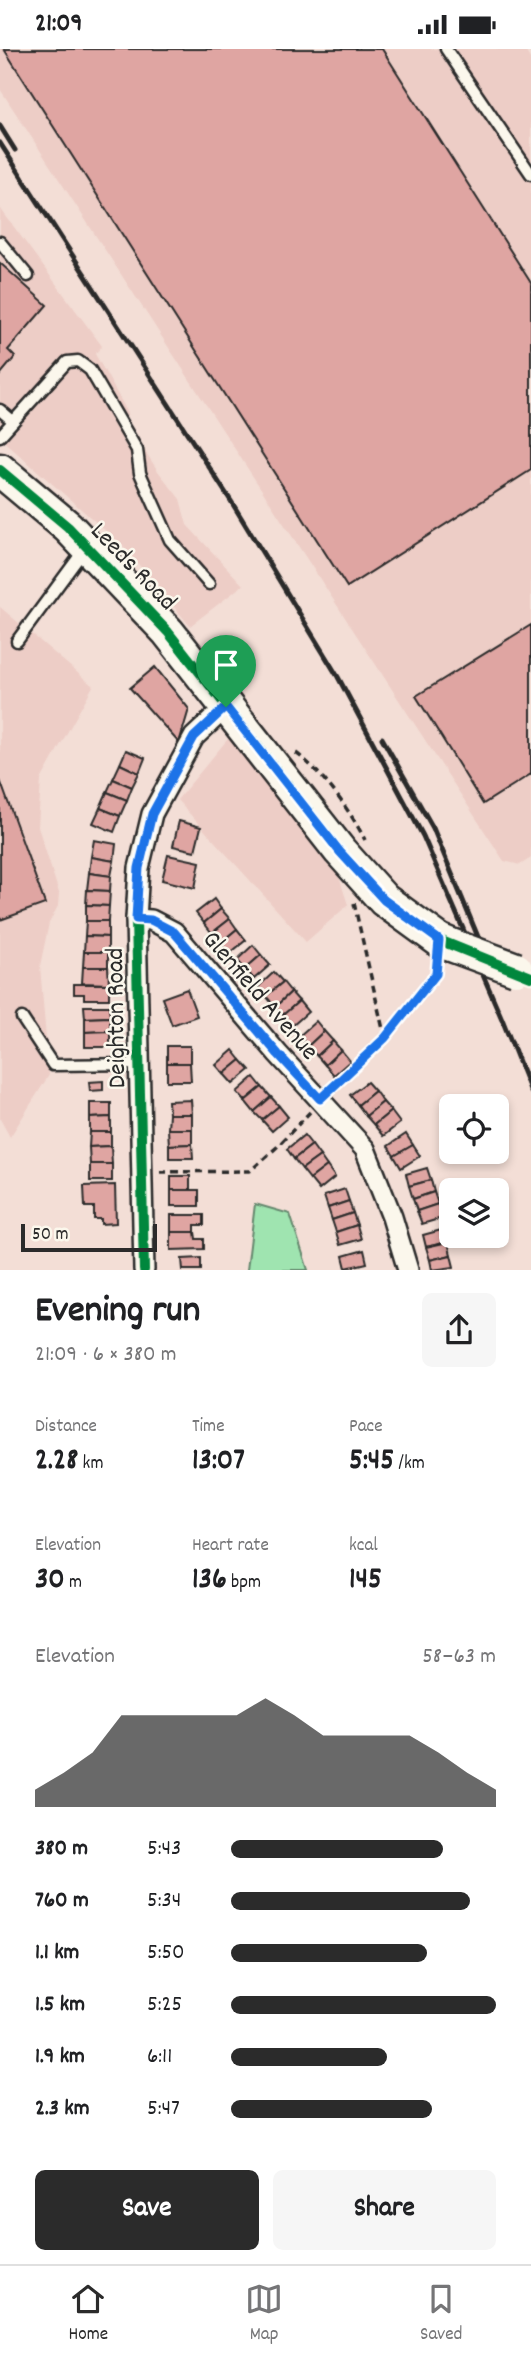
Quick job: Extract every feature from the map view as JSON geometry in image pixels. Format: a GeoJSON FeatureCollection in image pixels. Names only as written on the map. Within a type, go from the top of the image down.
{"type":"FeatureCollection","features":[{"type":"Feature","properties":{"kind":"main road","name":"Leeds Road"},"geometry":{"type":"LineString","coordinates":[[0,470],[68,527],[168,632],[340,852],[384,900],[445,943],[523,973]]}},
{"type":"Feature","properties":{"kind":"street","name":"Deighton Road"},"geometry":{"type":"LineString","coordinates":[[144,1270],[136,919],[139,868],[152,814],[194,737],[226,707]]}},
{"type":"Feature","properties":{"kind":"street","name":"Glenfield Avenue"},"geometry":{"type":"LineString","coordinates":[[136,919],[151,920],[174,932],[278,1054],[365,1149],[392,1217],[408,1270]]}},
{"type":"Feature","properties":{"kind":"lane"},"geometry":{"type":"LineString","coordinates":[[446,49],[531,174]]}},
{"type":"Feature","properties":{"kind":"lane"},"geometry":{"type":"LineString","coordinates":[[0,242],[28,276]]}},
{"type":"Feature","properties":{"kind":"lane"},"geometry":{"type":"LineString","coordinates":[[0,436],[67,362],[78,362],[90,370],[137,450],[140,473],[170,540],[209,584]]}},
{"type":"Feature","properties":{"kind":"lane"},"geometry":{"type":"LineString","coordinates":[[0,410],[13,421]]}},
{"type":"Feature","properties":{"kind":"lane"},"geometry":{"type":"LineString","coordinates":[[17,641],[87,547]]}},
{"type":"Feature","properties":{"kind":"lane"},"geometry":{"type":"LineString","coordinates":[[22,1018],[54,1065],[138,1064]]}},
{"type":"Feature","properties":{"kind":"path"},"geometry":{"type":"LineString","coordinates":[[353,899],[385,1038]]}},
{"type":"Feature","properties":{"kind":"path"},"geometry":{"type":"LineString","coordinates":[[140,1172],[250,1171],[277,1147],[320,1099],[385,1038],[436,974],[445,943]]}},
{"type":"Feature","properties":{"kind":"shaded area"},"geometry":{"type":"Polygon","coordinates":[[[0,49],[524,49],[531,60],[531,858],[520,865],[504,861],[0,89],[0,49]]]}},
{"type":"Feature","properties":{"kind":"shaded area"},"geometry":{"type":"Polygon","coordinates":[[[0,208],[102,346],[95,354],[128,413],[124,419],[180,499],[187,525],[243,585],[190,626],[123,546],[0,438],[0,208]]]}},
{"type":"Feature","properties":{"kind":"shaded area"},"geometry":{"type":"Polygon","coordinates":[[[0,607],[93,686],[41,780],[38,827],[59,893],[58,906],[49,923],[40,966],[49,1075],[10,1137],[0,1119],[0,607]]]}},
{"type":"Feature","properties":{"kind":"shaded area"},"geometry":{"type":"Polygon","coordinates":[[[232,734],[334,861],[348,905],[306,942],[177,800],[232,734]]]}},
{"type":"Feature","properties":{"kind":"green space"},"geometry":{"type":"Polygon","coordinates":[[[255,1204],[290,1214],[308,1270],[247,1270],[255,1204]]]}},
{"type":"Feature","properties":{"kind":"building"},"geometry":{"type":"Polygon","coordinates":[[[4,49],[382,49],[531,283],[531,470],[347,587],[4,49]]]}},
{"type":"Feature","properties":{"kind":"building"},"geometry":{"type":"Polygon","coordinates":[[[0,263],[47,305],[8,350],[15,357],[0,375],[0,263]]]}},
{"type":"Feature","properties":{"kind":"building"},"geometry":{"type":"Polygon","coordinates":[[[531,625],[531,774],[483,804],[416,696],[531,625]]]}},
{"type":"Feature","properties":{"kind":"building"},"geometry":{"type":"Polygon","coordinates":[[[155,667],[189,709],[179,743],[130,688],[155,667]]]}},
{"type":"Feature","properties":{"kind":"building"},"geometry":{"type":"Polygon","coordinates":[[[126,750],[145,758],[139,773],[120,764],[126,750]]]}},
{"type":"Feature","properties":{"kind":"building"},"geometry":{"type":"Polygon","coordinates":[[[120,764],[139,773],[132,787],[113,779],[120,764]]]}},
{"type":"Feature","properties":{"kind":"building"},"geometry":{"type":"Polygon","coordinates":[[[113,779],[132,787],[127,800],[107,792],[113,779]]]}},
{"type":"Feature","properties":{"kind":"building"},"geometry":{"type":"Polygon","coordinates":[[[0,780],[45,904],[0,920],[0,780]]]}},
{"type":"Feature","properties":{"kind":"building"},"geometry":{"type":"Polygon","coordinates":[[[107,792],[127,800],[120,816],[100,808],[107,792]]]}},
{"type":"Feature","properties":{"kind":"building"},"geometry":{"type":"Polygon","coordinates":[[[100,808],[120,816],[114,832],[93,823],[100,808]]]}},
{"type":"Feature","properties":{"kind":"building"},"geometry":{"type":"Polygon","coordinates":[[[179,821],[201,827],[195,851],[173,846],[179,821]]]}},
{"type":"Feature","properties":{"kind":"building"},"geometry":{"type":"Polygon","coordinates":[[[94,840],[116,844],[114,861],[91,857],[94,840]]]}},
{"type":"Feature","properties":{"kind":"building"},"geometry":{"type":"Polygon","coordinates":[[[168,855],[200,862],[195,888],[162,880],[168,855]]]}},
{"type":"Feature","properties":{"kind":"building"},"geometry":{"type":"Polygon","coordinates":[[[91,857],[114,861],[111,876],[89,873],[91,857]]]}},
{"type":"Feature","properties":{"kind":"building"},"geometry":{"type":"Polygon","coordinates":[[[89,873],[111,876],[110,891],[87,890],[89,873]]]}},
{"type":"Feature","properties":{"kind":"building"},"geometry":{"type":"Polygon","coordinates":[[[87,890],[110,891],[109,906],[86,905],[87,890]]]}},
{"type":"Feature","properties":{"kind":"building"},"geometry":{"type":"Polygon","coordinates":[[[214,899],[221,909],[204,923],[196,913],[214,899]]]}},
{"type":"Feature","properties":{"kind":"building"},"geometry":{"type":"Polygon","coordinates":[[[86,905],[109,906],[108,921],[86,921],[86,905]]]}},
{"type":"Feature","properties":{"kind":"building"},"geometry":{"type":"Polygon","coordinates":[[[221,909],[230,919],[212,933],[204,923],[221,909]]]}},
{"type":"Feature","properties":{"kind":"building"},"geometry":{"type":"Polygon","coordinates":[[[230,919],[237,929],[220,943],[212,933],[230,919]]]}},
{"type":"Feature","properties":{"kind":"building"},"geometry":{"type":"Polygon","coordinates":[[[86,921],[108,921],[108,937],[85,936],[86,921]]]}},
{"type":"Feature","properties":{"kind":"building"},"geometry":{"type":"Polygon","coordinates":[[[237,929],[246,940],[229,954],[220,943],[237,929]]]}},
{"type":"Feature","properties":{"kind":"building"},"geometry":{"type":"Polygon","coordinates":[[[85,936],[108,937],[108,952],[84,952],[85,936]]]}},
{"type":"Feature","properties":{"kind":"building"},"geometry":{"type":"Polygon","coordinates":[[[253,945],[261,955],[245,969],[237,960],[253,945]]]}},
{"type":"Feature","properties":{"kind":"building"},"geometry":{"type":"Polygon","coordinates":[[[84,952],[108,952],[108,967],[83,967],[84,952]]]}},
{"type":"Feature","properties":{"kind":"building"},"geometry":{"type":"Polygon","coordinates":[[[261,955],[270,965],[254,979],[245,969],[261,955]]]}},
{"type":"Feature","properties":{"kind":"building"},"geometry":{"type":"Polygon","coordinates":[[[83,967],[108,967],[109,984],[82,983],[83,967]]]}},
{"type":"Feature","properties":{"kind":"building"},"geometry":{"type":"Polygon","coordinates":[[[274,972],[283,982],[266,996],[258,987],[274,972]]]}},
{"type":"Feature","properties":{"kind":"building"},"geometry":{"type":"Polygon","coordinates":[[[283,982],[291,992],[275,1007],[266,996],[283,982]]]}},
{"type":"Feature","properties":{"kind":"building"},"geometry":{"type":"Polygon","coordinates":[[[74,984],[109,984],[109,999],[84,999],[84,994],[74,994],[74,984]]]}},
{"type":"Feature","properties":{"kind":"building"},"geometry":{"type":"Polygon","coordinates":[[[187,989],[197,1016],[172,1025],[162,998],[187,989]]]}},
{"type":"Feature","properties":{"kind":"building"},"geometry":{"type":"Polygon","coordinates":[[[291,992],[299,1001],[283,1015],[275,1007],[291,992]]]}},
{"type":"Feature","properties":{"kind":"building"},"geometry":{"type":"Polygon","coordinates":[[[299,1001],[308,1012],[292,1026],[283,1015],[299,1001]]]}},
{"type":"Feature","properties":{"kind":"building"},"geometry":{"type":"Polygon","coordinates":[[[84,1006],[109,1006],[110,1017],[85,1018],[84,1006]]]}},
{"type":"Feature","properties":{"kind":"building"},"geometry":{"type":"Polygon","coordinates":[[[110,1017],[110,1031],[85,1032],[85,1018],[110,1017]]]}},
{"type":"Feature","properties":{"kind":"building"},"geometry":{"type":"Polygon","coordinates":[[[316,1021],[324,1031],[308,1046],[299,1036],[316,1021]]]}},
{"type":"Feature","properties":{"kind":"building"},"geometry":{"type":"Polygon","coordinates":[[[110,1031],[110,1047],[85,1047],[85,1032],[110,1031]]]}},
{"type":"Feature","properties":{"kind":"building"},"geometry":{"type":"Polygon","coordinates":[[[324,1031],[333,1041],[317,1056],[308,1046],[324,1031]]]}},
{"type":"Feature","properties":{"kind":"building"},"geometry":{"type":"Polygon","coordinates":[[[333,1041],[341,1050],[325,1065],[317,1056],[333,1041]]]}},
{"type":"Feature","properties":{"kind":"building"},"geometry":{"type":"Polygon","coordinates":[[[167,1046],[190,1046],[190,1063],[167,1063],[167,1046]]]}},
{"type":"Feature","properties":{"kind":"building"},"geometry":{"type":"Polygon","coordinates":[[[233,1050],[241,1060],[224,1074],[216,1065],[233,1050]]]}},
{"type":"Feature","properties":{"kind":"building"},"geometry":{"type":"Polygon","coordinates":[[[341,1050],[350,1061],[334,1075],[325,1065],[341,1050]]]}},
{"type":"Feature","properties":{"kind":"building"},"geometry":{"type":"Polygon","coordinates":[[[241,1060],[250,1070],[233,1084],[224,1074],[241,1060]]]}},
{"type":"Feature","properties":{"kind":"building"},"geometry":{"type":"Polygon","coordinates":[[[167,1063],[190,1063],[191,1081],[167,1081],[167,1063]]]}},
{"type":"Feature","properties":{"kind":"building"},"geometry":{"type":"Polygon","coordinates":[[[254,1077],[262,1087],[245,1101],[237,1092],[254,1077]]]}},
{"type":"Feature","properties":{"kind":"building"},"geometry":{"type":"Polygon","coordinates":[[[103,1081],[103,1090],[90,1091],[89,1082],[103,1081]]]}},
{"type":"Feature","properties":{"kind":"building"},"geometry":{"type":"Polygon","coordinates":[[[367,1082],[375,1091],[358,1105],[350,1095],[367,1082]]]}},
{"type":"Feature","properties":{"kind":"building"},"geometry":{"type":"Polygon","coordinates":[[[262,1087],[271,1097],[254,1112],[245,1101],[262,1087]]]}},
{"type":"Feature","properties":{"kind":"building"},"geometry":{"type":"Polygon","coordinates":[[[375,1091],[383,1102],[366,1116],[358,1105],[375,1091]]]}},
{"type":"Feature","properties":{"kind":"building"},"geometry":{"type":"Polygon","coordinates":[[[271,1097],[279,1106],[262,1120],[254,1112],[271,1097]]]}},
{"type":"Feature","properties":{"kind":"building"},"geometry":{"type":"Polygon","coordinates":[[[191,1100],[192,1114],[169,1114],[168,1101],[191,1100]]]}},
{"type":"Feature","properties":{"kind":"building"},"geometry":{"type":"Polygon","coordinates":[[[383,1102],[391,1111],[374,1125],[366,1116],[383,1102]]]}},
{"type":"Feature","properties":{"kind":"building"},"geometry":{"type":"Polygon","coordinates":[[[90,1103],[111,1103],[111,1117],[90,1118],[90,1103]]]}},
{"type":"Feature","properties":{"kind":"building"},"geometry":{"type":"Polygon","coordinates":[[[279,1106],[288,1117],[272,1131],[262,1120],[279,1106]]]}},
{"type":"Feature","properties":{"kind":"building"},"geometry":{"type":"Polygon","coordinates":[[[391,1111],[400,1123],[383,1136],[374,1125],[391,1111]]]}},
{"type":"Feature","properties":{"kind":"building"},"geometry":{"type":"Polygon","coordinates":[[[169,1114],[192,1114],[192,1129],[168,1129],[169,1114]]]}},
{"type":"Feature","properties":{"kind":"building"},"geometry":{"type":"Polygon","coordinates":[[[111,1117],[111,1132],[90,1132],[90,1118],[111,1117]]]}},
{"type":"Feature","properties":{"kind":"building"},"geometry":{"type":"Polygon","coordinates":[[[168,1129],[192,1129],[192,1144],[169,1145],[168,1129]]]}},
{"type":"Feature","properties":{"kind":"building"},"geometry":{"type":"Polygon","coordinates":[[[90,1132],[111,1132],[111,1146],[89,1147],[90,1132]]]}},
{"type":"Feature","properties":{"kind":"building"},"geometry":{"type":"Polygon","coordinates":[[[406,1134],[413,1145],[394,1156],[388,1146],[406,1134]]]}},
{"type":"Feature","properties":{"kind":"building"},"geometry":{"type":"Polygon","coordinates":[[[304,1135],[312,1145],[294,1159],[287,1149],[304,1135]]]}},
{"type":"Feature","properties":{"kind":"building"},"geometry":{"type":"Polygon","coordinates":[[[192,1144],[193,1158],[169,1158],[169,1145],[192,1144]]]}},
{"type":"Feature","properties":{"kind":"building"},"geometry":{"type":"Polygon","coordinates":[[[312,1145],[320,1156],[302,1169],[294,1159],[312,1145]]]}},
{"type":"Feature","properties":{"kind":"building"},"geometry":{"type":"Polygon","coordinates":[[[413,1145],[420,1156],[401,1168],[394,1156],[413,1145]]]}},
{"type":"Feature","properties":{"kind":"building"},"geometry":{"type":"Polygon","coordinates":[[[111,1146],[112,1164],[90,1164],[89,1147],[111,1146]]]}},
{"type":"Feature","properties":{"kind":"building"},"geometry":{"type":"Polygon","coordinates":[[[320,1156],[327,1166],[310,1179],[302,1169],[320,1156]]]}},
{"type":"Feature","properties":{"kind":"building"},"geometry":{"type":"Polygon","coordinates":[[[90,1164],[112,1164],[112,1181],[90,1181],[90,1164]]]}},
{"type":"Feature","properties":{"kind":"building"},"geometry":{"type":"Polygon","coordinates":[[[327,1166],[335,1177],[319,1190],[310,1179],[327,1166]]]}},
{"type":"Feature","properties":{"kind":"building"},"geometry":{"type":"Polygon","coordinates":[[[427,1168],[431,1180],[409,1186],[406,1174],[427,1168]]]}},
{"type":"Feature","properties":{"kind":"building"},"geometry":{"type":"Polygon","coordinates":[[[171,1176],[190,1176],[190,1190],[171,1190],[171,1176]]]}},
{"type":"Feature","properties":{"kind":"building"},"geometry":{"type":"Polygon","coordinates":[[[431,1180],[434,1192],[413,1199],[409,1186],[431,1180]]]}},
{"type":"Feature","properties":{"kind":"building"},"geometry":{"type":"Polygon","coordinates":[[[115,1185],[116,1223],[101,1224],[101,1219],[94,1219],[94,1207],[85,1207],[84,1186],[115,1185]]]}},
{"type":"Feature","properties":{"kind":"building"},"geometry":{"type":"Polygon","coordinates":[[[345,1189],[349,1201],[328,1208],[324,1196],[345,1189]]]}},
{"type":"Feature","properties":{"kind":"building"},"geometry":{"type":"Polygon","coordinates":[[[171,1190],[199,1190],[199,1206],[171,1206],[171,1190]]]}},
{"type":"Feature","properties":{"kind":"building"},"geometry":{"type":"Polygon","coordinates":[[[434,1192],[438,1204],[417,1211],[413,1199],[434,1192]]]}},
{"type":"Feature","properties":{"kind":"building"},"geometry":{"type":"Polygon","coordinates":[[[349,1201],[353,1213],[332,1220],[328,1208],[349,1201]]]}},
{"type":"Feature","properties":{"kind":"building"},"geometry":{"type":"Polygon","coordinates":[[[438,1204],[439,1219],[422,1224],[417,1211],[438,1204]]]}},
{"type":"Feature","properties":{"kind":"building"},"geometry":{"type":"Polygon","coordinates":[[[353,1213],[357,1225],[336,1232],[332,1220],[353,1213]]]}},
{"type":"Feature","properties":{"kind":"building"},"geometry":{"type":"Polygon","coordinates":[[[171,1215],[204,1215],[204,1225],[195,1225],[195,1232],[171,1232],[171,1215]]]}},
{"type":"Feature","properties":{"kind":"building"},"geometry":{"type":"Polygon","coordinates":[[[357,1225],[361,1239],[340,1245],[336,1232],[357,1225]]]}},
{"type":"Feature","properties":{"kind":"building"},"geometry":{"type":"Polygon","coordinates":[[[439,1231],[439,1244],[426,1247],[423,1235],[439,1231]]]}},
{"type":"Feature","properties":{"kind":"building"},"geometry":{"type":"Polygon","coordinates":[[[171,1232],[195,1232],[196,1239],[204,1239],[204,1249],[171,1250],[171,1232]]]}},
{"type":"Feature","properties":{"kind":"building"},"geometry":{"type":"Polygon","coordinates":[[[439,1244],[439,1248],[449,1248],[451,1255],[430,1260],[426,1247],[439,1244]]]}},
{"type":"Feature","properties":{"kind":"building"},"geometry":{"type":"Polygon","coordinates":[[[364,1250],[367,1263],[346,1268],[343,1256],[364,1250]]]}},
{"type":"Feature","properties":{"kind":"building"},"geometry":{"type":"Polygon","coordinates":[[[451,1255],[454,1267],[432,1270],[430,1260],[451,1255]]]}},
{"type":"Feature","properties":{"kind":"building"},"geometry":{"type":"Polygon","coordinates":[[[201,1258],[201,1270],[183,1270],[182,1259],[201,1258]]]}},
{"type":"Feature","properties":{"kind":"railway"},"geometry":{"type":"LineString","coordinates":[[0,126],[15,150]]}},
{"type":"Feature","properties":{"kind":"railway"},"geometry":{"type":"LineString","coordinates":[[0,143],[231,501],[338,677],[423,836],[531,1092]]}},
{"type":"Feature","properties":{"kind":"railway"},"geometry":{"type":"LineString","coordinates":[[382,738],[433,828],[483,949]]}},
{"type":"Feature","properties":{"kind":"cycle path"},"geometry":{"type":"LineString","coordinates":[[0,470],[68,527],[168,632],[340,851],[384,900],[439,940],[531,977]]}},
{"type":"Feature","properties":{"kind":"cycle path"},"geometry":{"type":"LineString","coordinates":[[144,1270],[136,919],[139,868],[152,814],[194,737],[226,707]]}},
{"type":"Feature","properties":{"kind":"route"},"geometry":{"type":"LineString","coordinates":[[226,707],[340,852],[384,900],[439,940],[436,974],[385,1038],[320,1099],[174,932],[151,920],[136,919],[139,868],[152,814],[194,737],[226,707]]}}]}
